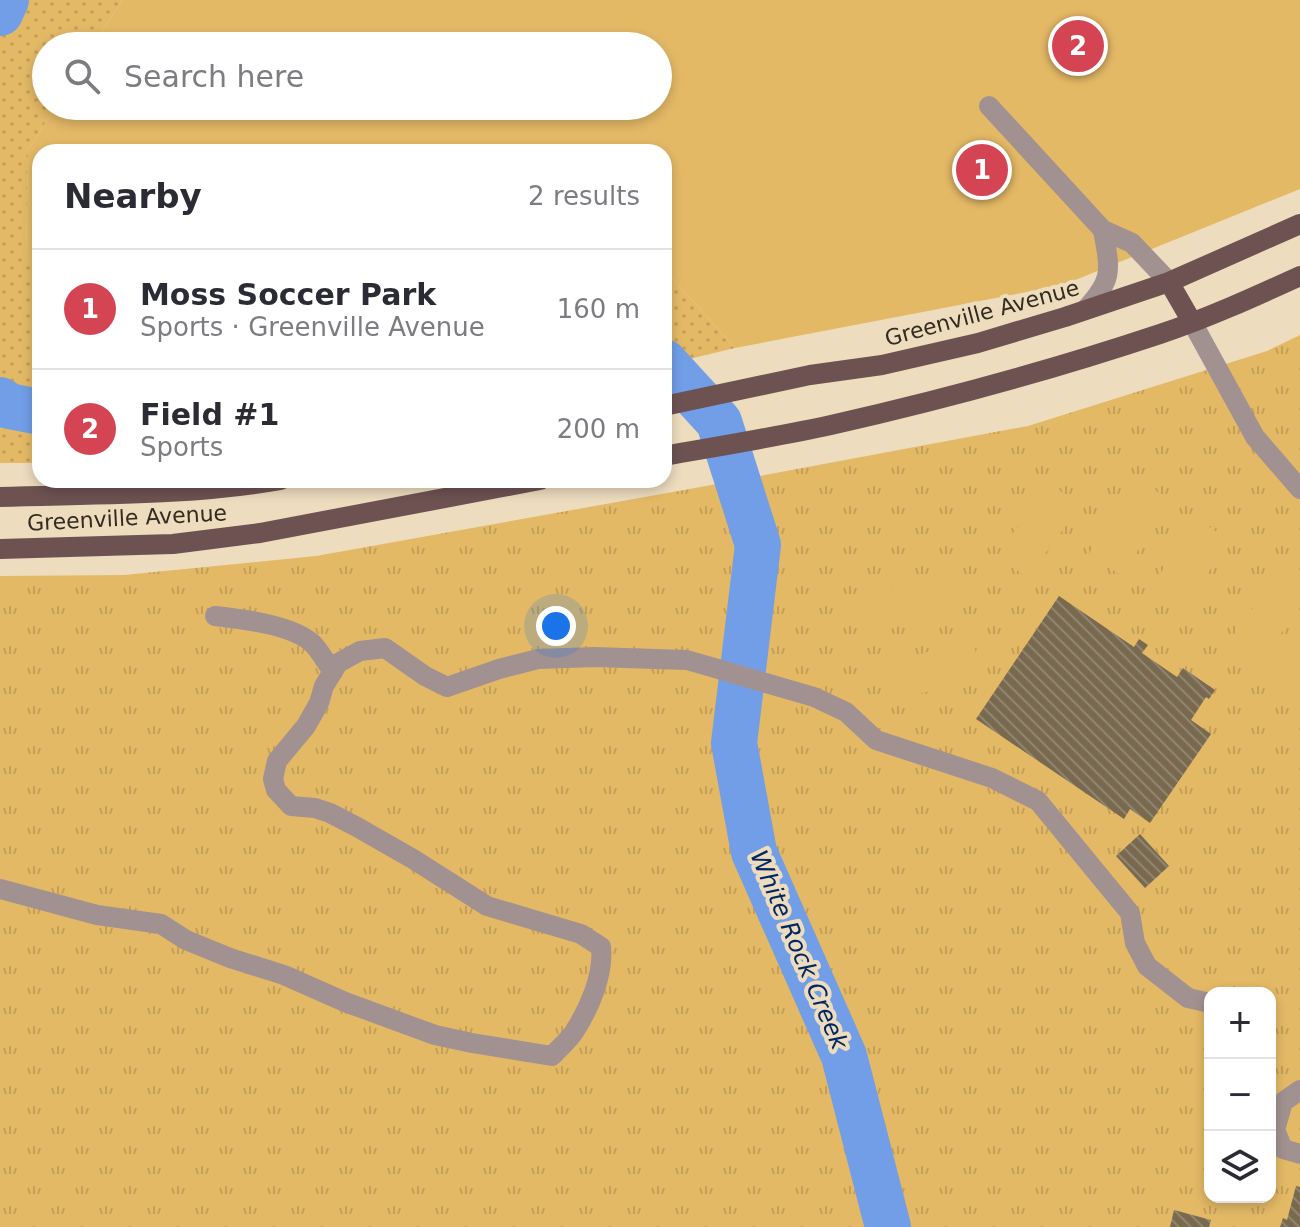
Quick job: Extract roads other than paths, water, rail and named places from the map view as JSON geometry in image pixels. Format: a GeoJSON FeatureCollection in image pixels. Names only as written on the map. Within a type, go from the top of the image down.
{"type":"FeatureCollection","features":[{"type":"Feature","properties":{"kind":"main road","name":"Greenville Avenue"},"geometry":{"type":"LineString","coordinates":[[672,404],[810,375],[882,365],[978,343],[1169,282],[1300,224]]}},
{"type":"Feature","properties":{"kind":"main road"},"geometry":{"type":"LineString","coordinates":[[672,454],[828,425],[1017,378],[1161,334],[1300,276]]}},
{"type":"Feature","properties":{"kind":"main road"},"geometry":{"type":"LineString","coordinates":[[1169,282],[1192,322]]}},
{"type":"Feature","properties":{"kind":"main road","name":"Greenville Avenue"},"geometry":{"type":"LineString","coordinates":[[0,497],[210,488]]}},
{"type":"Feature","properties":{"kind":"main road","name":"Greenville Avenue"},"geometry":{"type":"LineString","coordinates":[[0,549],[173,544],[260,533],[498,488]]}},
{"type":"Feature","properties":{"kind":"lane"},"geometry":{"type":"LineString","coordinates":[[989,106],[1103,230],[1132,243],[1169,282]]}},
{"type":"Feature","properties":{"kind":"lane"},"geometry":{"type":"LineString","coordinates":[[1085,310],[1102,292],[1108,275],[1103,230]]}},
{"type":"Feature","properties":{"kind":"lane"},"geometry":{"type":"LineString","coordinates":[[1192,322],[1255,437],[1300,489]]}},
{"type":"Feature","properties":{"kind":"lane"},"geometry":{"type":"LineString","coordinates":[[215,616],[287,630],[313,643],[333,672]]}},
{"type":"Feature","properties":{"kind":"lane"},"geometry":{"type":"LineString","coordinates":[[0,889],[97,915],[161,924],[186,940],[230,958],[284,975],[345,1002],[435,1035],[552,1056],[573,1033],[589,1003],[603,962],[601,947],[581,934],[487,906],[413,859],[330,813],[291,806],[276,790],[273,779],[277,761],[306,726],[338,663],[360,651],[385,648],[425,676],[447,687],[538,659],[687,660],[814,697],[846,712],[876,740],[992,778],[1038,801],[1130,913],[1135,943],[1147,966],[1188,998],[1204,1002]]}},
{"type":"Feature","properties":{"kind":"lane"},"geometry":{"type":"LineString","coordinates":[[1300,1090],[1283,1102],[1275,1130],[1283,1149],[1300,1154]]}},
{"type":"Feature","properties":{"kind":"waterway","name":"White Rock Creek"},"geometry":{"type":"LineString","coordinates":[[0,13],[6,0]]}},
{"type":"Feature","properties":{"kind":"waterway","name":"White Rock Creek"},"geometry":{"type":"LineString","coordinates":[[672,371],[719,422],[758,545],[734,743],[754,852],[844,1056],[888,1227]]}},
{"type":"Feature","properties":{"kind":"waterway","name":"White Rock Creek"},"geometry":{"type":"LineString","coordinates":[[0,400],[9,406],[32,410]]}},
{"type":"Feature","properties":{"kind":"place","name":"Field #1"},"geometry":{"type":"Point","coordinates":[1078,46]}},
{"type":"Feature","properties":{"kind":"place","name":"Moss Soccer Park"},"geometry":{"type":"Point","coordinates":[982,170]}}]}
